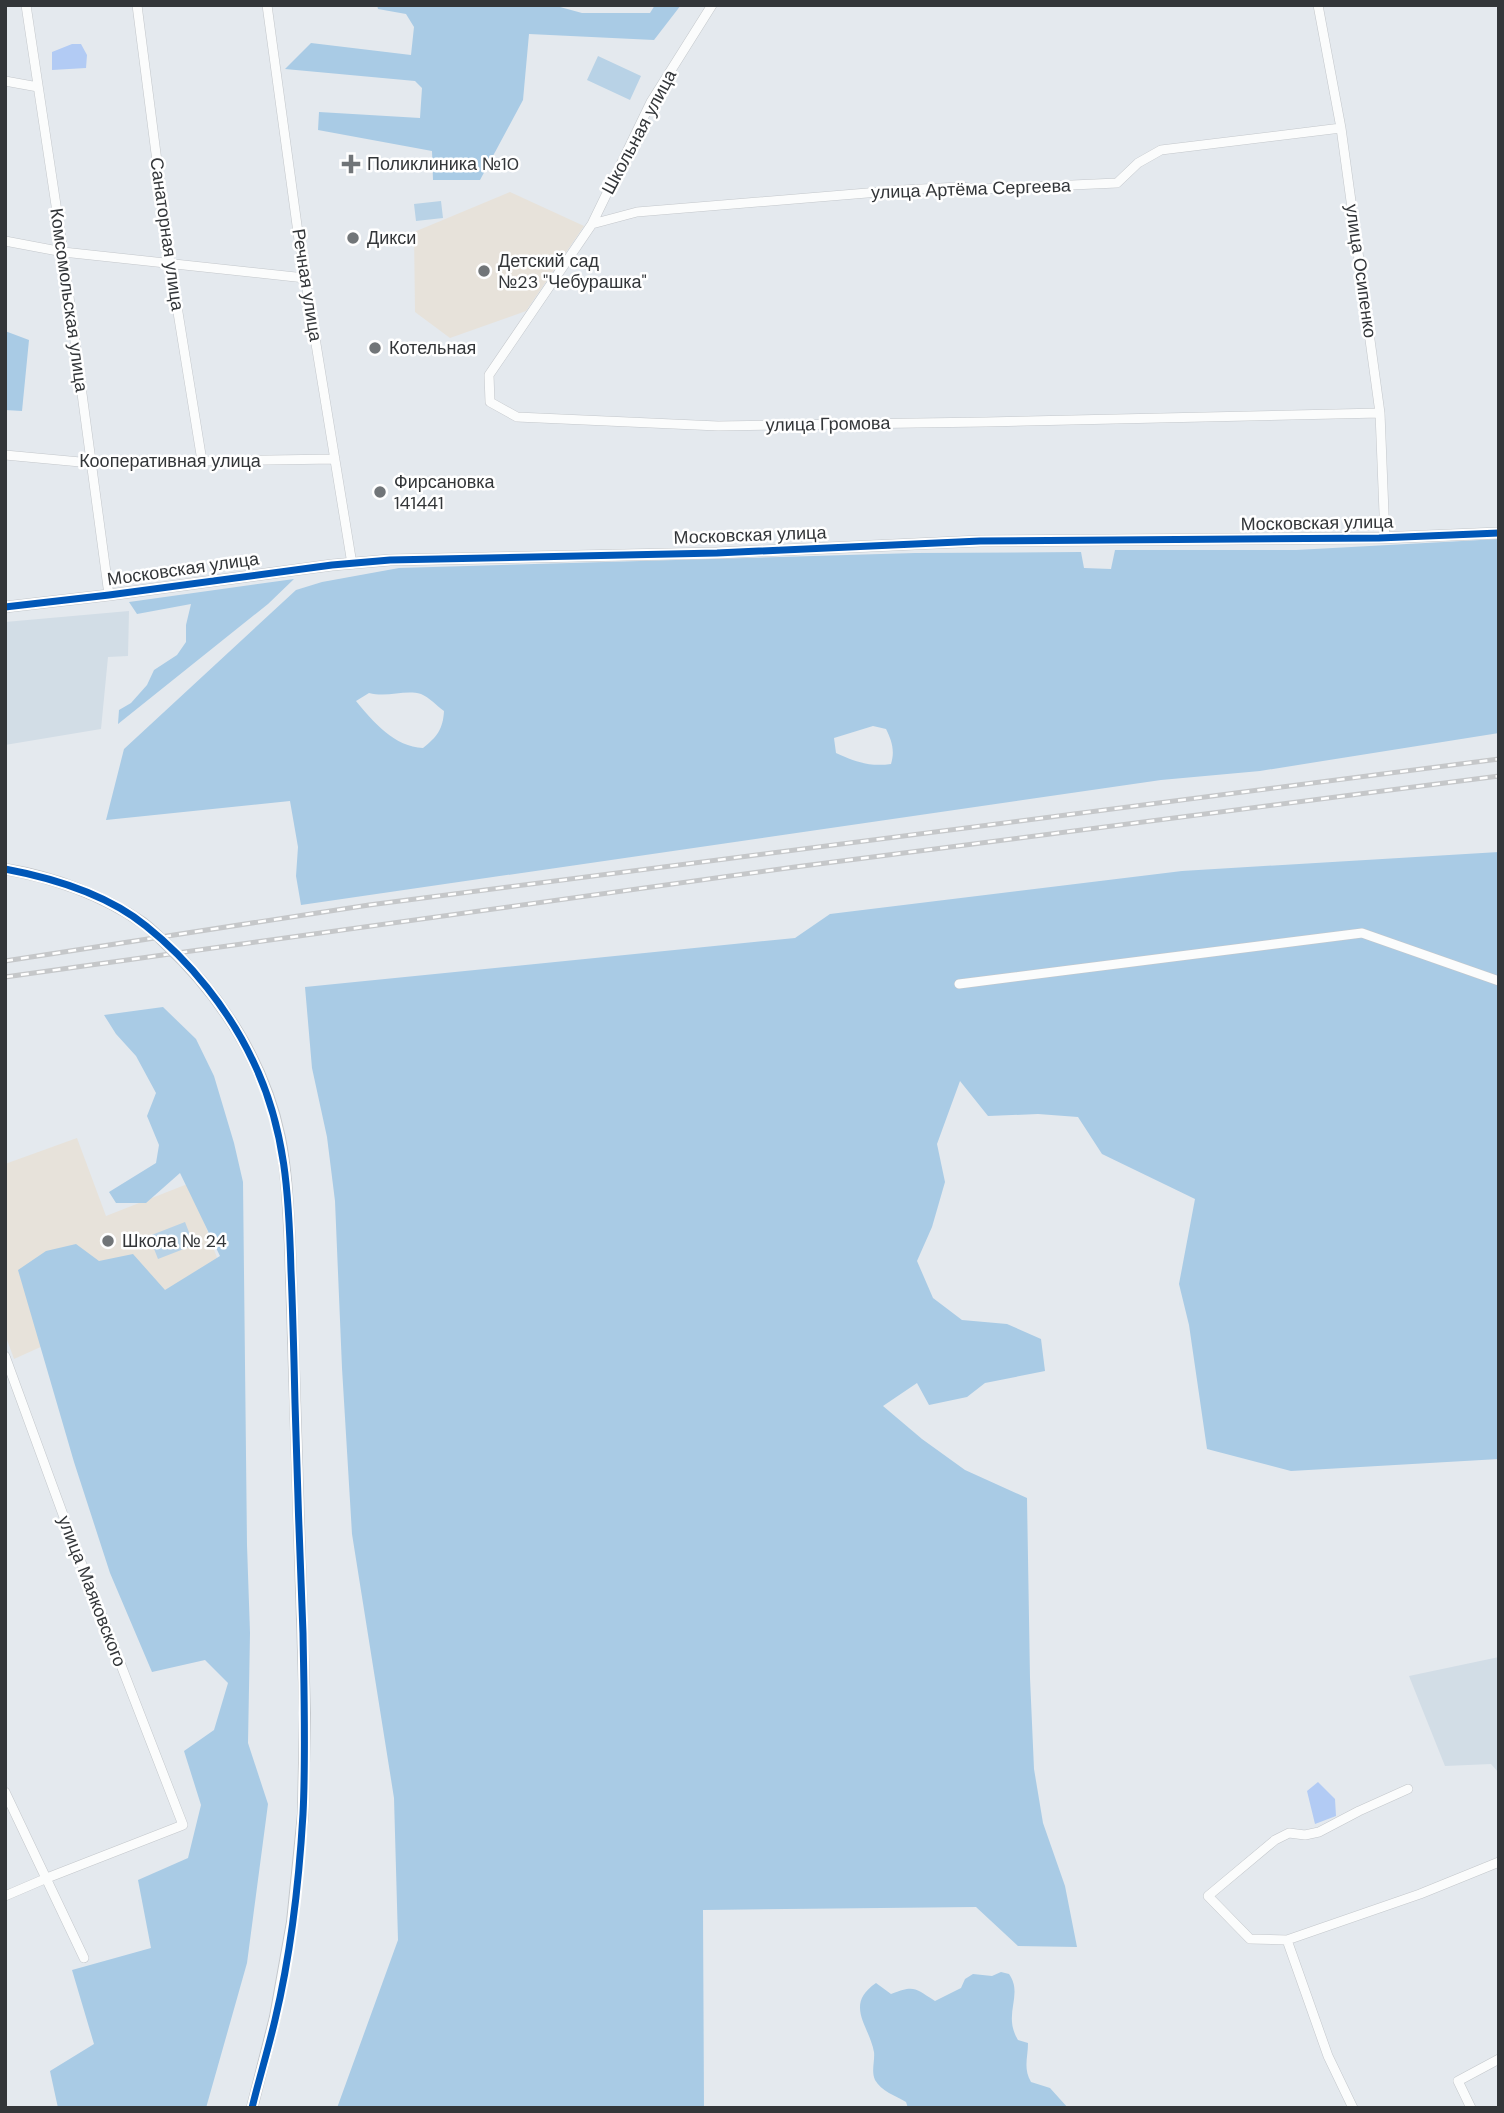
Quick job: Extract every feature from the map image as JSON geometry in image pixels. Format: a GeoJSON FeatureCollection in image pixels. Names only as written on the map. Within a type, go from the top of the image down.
{"type":"FeatureCollection","features":[{"type":"Feature","properties":{"kind":"street","name":"Комсомольская улица"},"geometry":{"type":"LineString","coordinates":[[26,5],[63,252],[109,595]]}},
{"type":"Feature","properties":{"kind":"street","name":"Санаторная улица"},"geometry":{"type":"LineString","coordinates":[[137,5],[170,263],[202,461]]}},
{"type":"Feature","properties":{"kind":"street","name":"Речная улица"},"geometry":{"type":"LineString","coordinates":[[267,5],[305,278],[352,564]]}},
{"type":"Feature","properties":{"kind":"street","name":"Школьная улица"},"geometry":{"type":"LineString","coordinates":[[592,224],[651,102],[712,5]]}},
{"type":"Feature","properties":{"kind":"street","name":"улица Осипенко"},"geometry":{"type":"LineString","coordinates":[[1318,5],[1341,128],[1380,413],[1385,538]]}},
{"type":"Feature","properties":{"kind":"street"},"geometry":{"type":"LineString","coordinates":[[5,81],[38,87]]}},
{"type":"Feature","properties":{"kind":"street","name":"улица Артёма Сергеева"},"geometry":{"type":"LineString","coordinates":[[592,224],[637,212],[903,190],[1117,183],[1138,163],[1161,150],[1341,128]]}},
{"type":"Feature","properties":{"kind":"street","name":"улица Громова"},"geometry":{"type":"LineString","coordinates":[[592,224],[489,375],[490,401],[517,417],[718,426],[1380,413]]}},
{"type":"Feature","properties":{"kind":"street"},"geometry":{"type":"LineString","coordinates":[[5,241],[63,252],[305,278]]}},
{"type":"Feature","properties":{"kind":"street","name":"Кооперативная улица"},"geometry":{"type":"LineString","coordinates":[[5,456],[92,463],[335,459]]}},
{"type":"Feature","properties":{"kind":"street","name":"Московская улица"},"geometry":{"type":"LineString","coordinates":[[5,607],[390,560],[717,553],[980,541],[1385,538],[1499,533]]}},
{"type":"Feature","properties":{"kind":"street"},"geometry":{"type":"LineString","coordinates":[[5,869],[60,883],[106,901],[144,924],[198,976],[237,1031],[253,1061],[280,1136],[287,1181],[290,1244],[305,1713],[303,1814],[288,1949],[275,2018],[252,2108]]}},
{"type":"Feature","properties":{"kind":"street"},"geometry":{"type":"LineString","coordinates":[[959,984],[1362,933],[1499,981]]}},
{"type":"Feature","properties":{"kind":"street","name":"улица Маяковского"},"geometry":{"type":"LineString","coordinates":[[5,1356],[69,1531],[183,1825],[47,1878]]}},
{"type":"Feature","properties":{"kind":"street"},"geometry":{"type":"LineString","coordinates":[[1408,1789],[1319,1832],[1305,1835],[1289,1833],[1275,1840],[1208,1896],[1250,1939],[1287,1940],[1420,1894],[1499,1862]]}},
{"type":"Feature","properties":{"kind":"street"},"geometry":{"type":"LineString","coordinates":[[5,1793],[84,1958]]}},
{"type":"Feature","properties":{"kind":"street"},"geometry":{"type":"LineString","coordinates":[[5,1896],[47,1878]]}},
{"type":"Feature","properties":{"kind":"street"},"geometry":{"type":"LineString","coordinates":[[1287,1940],[1328,2056],[1353,2108]]}},
{"type":"Feature","properties":{"kind":"street"},"geometry":{"type":"LineString","coordinates":[[1471,2108],[1458,2081],[1499,2059]]}},
{"type":"Feature","properties":{"kind":"shaded area"},"geometry":{"type":"Polygon","coordinates":[[[377,5],[560,5],[582,13],[650,13],[655,5],[681,5],[654,40],[529,34],[523,100],[480,180],[433,180],[432,151],[318,130],[319,112],[420,118],[422,88],[415,81],[285,69],[311,43],[411,55],[414,27],[406,14],[378,9],[377,5]]]}},
{"type":"Feature","properties":{"kind":"shaded area"},"geometry":{"type":"Polygon","coordinates":[[[72,44],[81,44],[87,55],[86,68],[52,70],[52,52],[72,44]]]}},
{"type":"Feature","properties":{"kind":"shaded area"},"geometry":{"type":"Polygon","coordinates":[[[598,56],[641,76],[630,100],[587,80],[598,56]]]}},
{"type":"Feature","properties":{"kind":"shaded area","name":"Детский сад №23 \"Чебурашка\""},"geometry":{"type":"Polygon","coordinates":[[[510,192],[584,226],[526,311],[450,338],[415,312],[414,232],[510,192]]]}},
{"type":"Feature","properties":{"kind":"shaded area"},"geometry":{"type":"Polygon","coordinates":[[[441,201],[443,218],[416,221],[414,204],[441,201]]]}},
{"type":"Feature","properties":{"kind":"shaded area"},"geometry":{"type":"Polygon","coordinates":[[[5,331],[29,340],[22,411],[5,410],[5,331]]]}},
{"type":"Feature","properties":{"kind":"shaded area"},"geometry":{"type":"Polygon","coordinates":[[[1499,539],[1499,733],[1260,771],[1161,780],[301,905],[296,876],[298,847],[290,801],[106,820],[124,749],[296,590],[322,582],[399,568],[915,553],[1081,552],[1084,568],[1111,569],[1115,550],[1296,550],[1499,539]],[[409,692],[383,695],[369,693],[356,701],[377,725],[394,738],[413,747],[423,748],[438,732],[444,711],[424,695],[409,692]],[[873,726],[834,738],[836,753],[863,763],[891,764],[893,750],[888,733],[886,729],[873,726]]]}},
{"type":"Feature","properties":{"kind":"shaded area"},"geometry":{"type":"Polygon","coordinates":[[[294,579],[268,604],[118,724],[119,710],[131,703],[147,685],[154,670],[177,655],[186,642],[186,625],[191,604],[137,614],[129,602],[294,579]]]}},
{"type":"Feature","properties":{"kind":"shaded area"},"geometry":{"type":"Polygon","coordinates":[[[129,611],[128,656],[108,657],[101,729],[5,745],[5,622],[129,611]]]}},
{"type":"Feature","properties":{"kind":"shaded area"},"geometry":{"type":"Polygon","coordinates":[[[1499,852],[1499,1459],[1291,1471],[1207,1449],[1189,1325],[1179,1284],[1195,1199],[1102,1154],[1078,1117],[1038,1114],[988,1116],[960,1081],[937,1144],[945,1182],[932,1227],[917,1261],[933,1298],[962,1320],[1007,1324],[1041,1339],[1045,1371],[985,1383],[967,1397],[929,1405],[917,1383],[883,1406],[965,1470],[1027,1498],[1034,1769],[1043,1823],[1065,1886],[1077,1947],[1018,1946],[976,1907],[703,1910],[704,2108],[337,2108],[398,1940],[394,1798],[352,1534],[335,1201],[327,1137],[312,1068],[305,987],[795,938],[830,914],[1182,871],[1499,852]]]}},
{"type":"Feature","properties":{"kind":"shaded area"},"geometry":{"type":"Polygon","coordinates":[[[163,1007],[196,1039],[214,1076],[243,1182],[250,1633],[248,1743],[268,1804],[247,1963],[206,2108],[58,2108],[50,2071],[94,2044],[72,1970],[151,1948],[138,1880],[188,1858],[201,1805],[184,1751],[214,1730],[228,1683],[205,1660],[152,1672],[110,1573],[74,1462],[18,1270],[46,1251],[76,1244],[99,1261],[133,1254],[165,1290],[220,1256],[180,1173],[146,1203],[116,1203],[109,1192],[156,1163],[159,1145],[147,1116],[156,1093],[136,1056],[116,1034],[104,1015],[163,1007]]]}},
{"type":"Feature","properties":{"kind":"shaded area","name":"Школа № 24"},"geometry":{"type":"Polygon","coordinates":[[[77,1138],[106,1216],[190,1183],[220,1266],[14,1359],[5,1334],[5,1164],[77,1138]]]}},
{"type":"Feature","properties":{"kind":"shaded area"},"geometry":{"type":"Polygon","coordinates":[[[185,1222],[194,1245],[158,1259],[149,1236],[185,1222]]]}},
{"type":"Feature","properties":{"kind":"shaded area"},"geometry":{"type":"Polygon","coordinates":[[[1499,1657],[1499,1773],[1491,1764],[1445,1766],[1409,1676],[1499,1657]]]}},
{"type":"Feature","properties":{"kind":"shaded area"},"geometry":{"type":"Polygon","coordinates":[[[1318,1782],[1335,1799],[1336,1816],[1315,1824],[1307,1791],[1318,1782]]]}},
{"type":"Feature","properties":{"kind":"shaded area"},"geometry":{"type":"Polygon","coordinates":[[[1001,1972],[1009,1974],[1013,1982],[1012,2022],[1018,2040],[1028,2043],[1027,2067],[1031,2082],[1050,2088],[1068,2108],[908,2108],[906,2102],[878,2084],[873,2073],[874,2052],[861,2016],[861,1999],[867,1991],[876,1983],[891,1994],[914,1989],[935,2001],[961,1988],[965,1979],[973,1974],[992,1976],[1001,1972]]]}},
{"type":"Feature","properties":{"kind":"railway"},"geometry":{"type":"LineString","coordinates":[[5,961],[369,905],[1499,759]]}},
{"type":"Feature","properties":{"kind":"railway"},"geometry":{"type":"LineString","coordinates":[[5,977],[795,867],[1499,776]]}},
{"type":"Feature","properties":{"kind":"cycle path"},"geometry":{"type":"LineString","coordinates":[[5,607],[390,560],[717,553],[980,541],[1379,538],[1499,533]]}},
{"type":"Feature","properties":{"kind":"cycle path"},"geometry":{"type":"LineString","coordinates":[[5,869],[61,883],[115,905],[146,926],[178,955],[220,1005],[243,1042],[264,1087],[279,1138],[287,1190],[290,1244],[303,1633],[304,1791],[290,1943],[281,1995],[252,2108]]}},
{"type":"Feature","properties":{"kind":"place","name":"Поликлиника №10"},"geometry":{"type":"Point","coordinates":[351,164]}},
{"type":"Feature","properties":{"kind":"place","name":"Дикси"},"geometry":{"type":"Point","coordinates":[353,238]}},
{"type":"Feature","properties":{"kind":"place","name":"Детский сад №23 \"Чебурашка\""},"geometry":{"type":"Point","coordinates":[484,271]}},
{"type":"Feature","properties":{"kind":"place","name":"Котельная"},"geometry":{"type":"Point","coordinates":[375,348]}},
{"type":"Feature","properties":{"kind":"place","name":"Фирсановка 141441"},"geometry":{"type":"Point","coordinates":[380,492]}},
{"type":"Feature","properties":{"kind":"place","name":"Школа № 24"},"geometry":{"type":"Point","coordinates":[108,1241]}}]}
